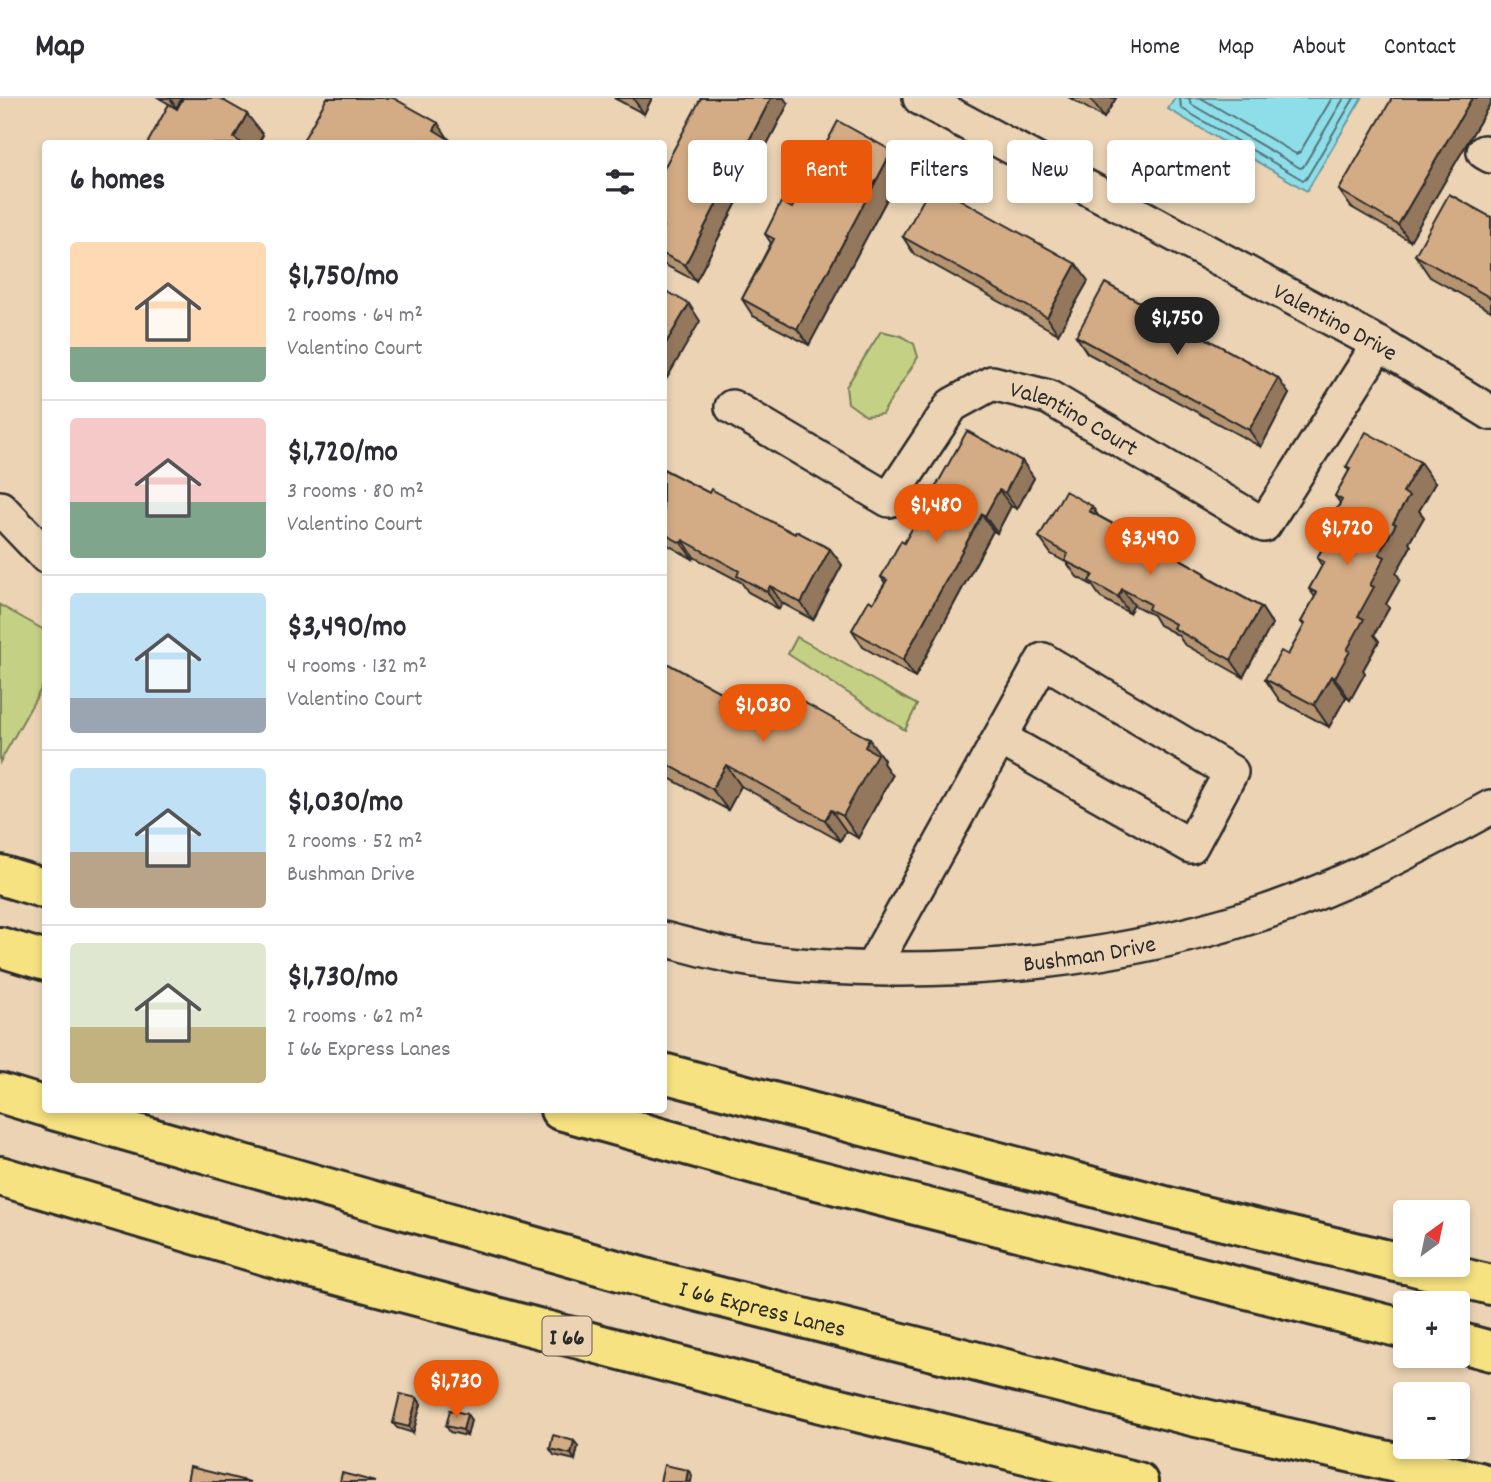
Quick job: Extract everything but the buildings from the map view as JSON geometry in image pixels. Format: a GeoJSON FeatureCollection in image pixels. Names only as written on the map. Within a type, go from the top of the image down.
{"type":"FeatureCollection","features":[{"type":"Feature","properties":{"kind":"highway"},"geometry":{"type":"LineString","coordinates":[[0,875],[42,888]]}},
{"type":"Feature","properties":{"kind":"highway"},"geometry":{"type":"LineString","coordinates":[[0,947],[42,960]]}},
{"type":"Feature","properties":{"kind":"highway"},"geometry":{"type":"LineString","coordinates":[[667,1074],[1199,1214],[1393,1261]]}},
{"type":"Feature","properties":{"kind":"highway"},"geometry":{"type":"LineString","coordinates":[[0,1093],[42,1106]]}},
{"type":"Feature","properties":{"kind":"highway","name":"I 66 Express Lanes"},"geometry":{"type":"LineString","coordinates":[[64,1113],[648,1279],[1192,1416],[1479,1482]]}},
{"type":"Feature","properties":{"kind":"highway"},"geometry":{"type":"LineString","coordinates":[[571,1113],[758,1165],[1393,1326]]}},
{"type":"Feature","properties":{"kind":"highway","name":"I 66"},"geometry":{"type":"LineString","coordinates":[[0,1176],[314,1269],[821,1403],[1138,1482]]}},
{"type":"Feature","properties":{"kind":"highway"},"geometry":{"type":"LineString","coordinates":[[1462,1278],[1491,1285]]}},
{"type":"Feature","properties":{"kind":"highway"},"geometry":{"type":"LineString","coordinates":[[1470,1345],[1491,1351]]}},
{"type":"Feature","properties":{"kind":"street","name":"Valentino Drive"},"geometry":{"type":"LineString","coordinates":[[920,98],[1379,344],[1491,413]]}},
{"type":"Feature","properties":{"kind":"street","name":"Valentino Court"},"geometry":{"type":"LineString","coordinates":[[732,407],[889,500],[952,405],[992,383],[1048,397],[1264,525],[1379,344]]}},
{"type":"Feature","properties":{"kind":"street"},"geometry":{"type":"LineString","coordinates":[[0,508],[42,552]]}},
{"type":"Feature","properties":{"kind":"street"},"geometry":{"type":"LineString","coordinates":[[872,968],[1000,738],[1044,660],[1231,772],[1191,846],[1000,738]]}},
{"type":"Feature","properties":{"kind":"street","name":"Bushman Drive"},"geometry":{"type":"LineString","coordinates":[[667,940],[736,957],[825,968],[946,969],[1044,962],[1153,943],[1260,914],[1342,883],[1416,848],[1491,807]]}},
{"type":"Feature","properties":{"kind":"green space"},"geometry":{"type":"Polygon","coordinates":[[[881,331],[901,336],[914,344],[918,357],[882,414],[866,416],[848,403],[846,387],[881,331]]]}},
{"type":"Feature","properties":{"kind":"green space"},"geometry":{"type":"Polygon","coordinates":[[[0,605],[42,629],[42,687],[0,762],[0,605]]]}},
{"type":"Feature","properties":{"kind":"green space"},"geometry":{"type":"Polygon","coordinates":[[[797,637],[917,705],[905,730],[788,654],[797,637]]]}},
{"type":"Feature","properties":{"kind":"water"},"geometry":{"type":"Polygon","coordinates":[[[1175,98],[1362,98],[1307,191],[1255,160],[1255,140],[1221,140],[1168,109],[1175,98]]]}}]}
